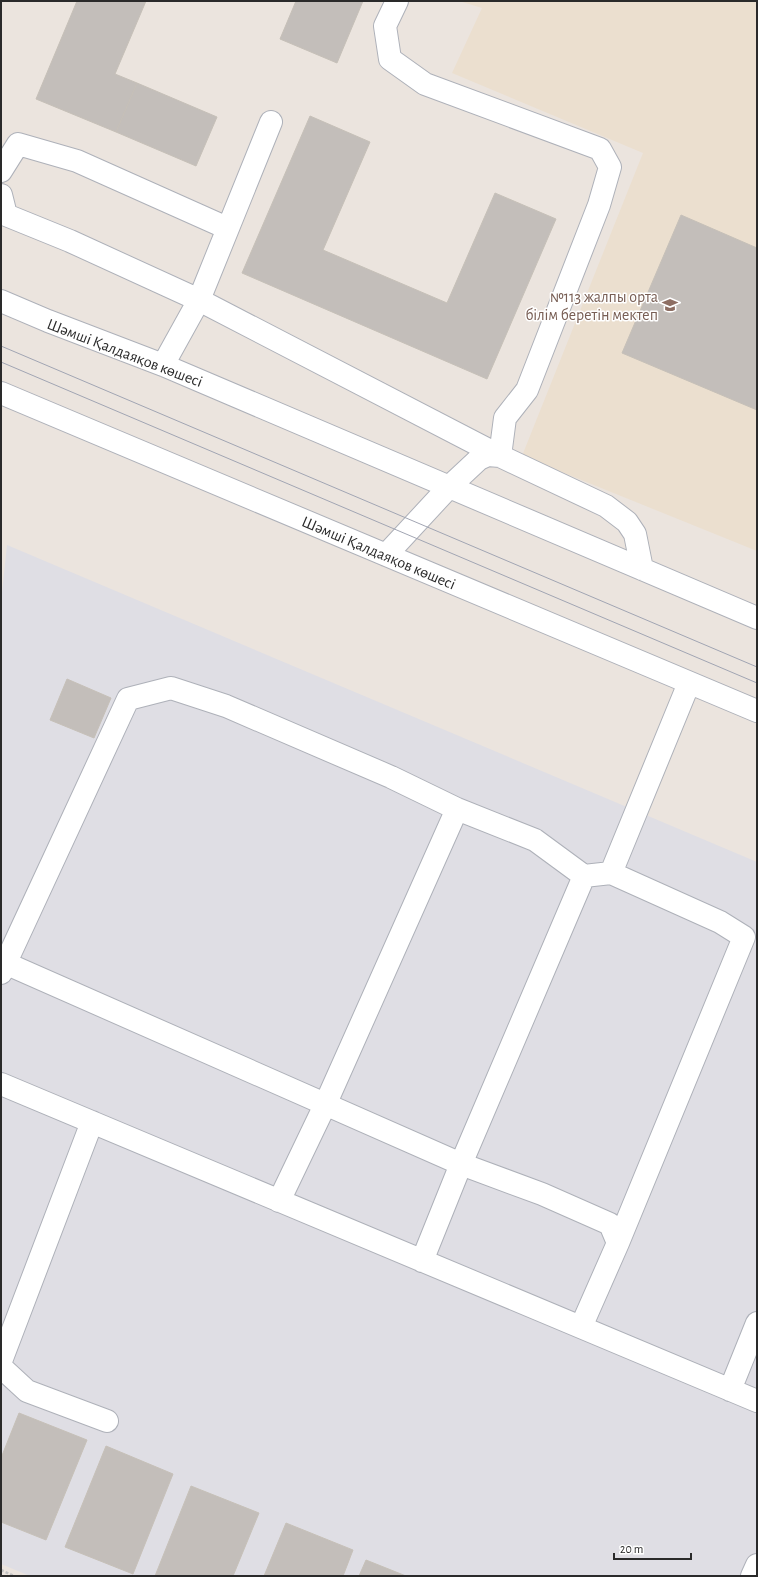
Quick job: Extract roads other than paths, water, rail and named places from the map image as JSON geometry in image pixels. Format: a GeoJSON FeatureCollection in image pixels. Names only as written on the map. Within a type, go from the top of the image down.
{"type":"FeatureCollection","features":[{"type":"Feature","properties":{"kind":"street"},"geometry":{"type":"LineString","coordinates":[[397,1],[385,26],[390,58],[425,84],[600,150],[610,167],[600,205],[527,390],[506,418],[500,456]]}},
{"type":"Feature","properties":{"kind":"street"},"geometry":{"type":"LineString","coordinates":[[163,365],[199,300],[271,122]]}},
{"type":"Feature","properties":{"kind":"street"},"geometry":{"type":"LineString","coordinates":[[1,171],[18,144],[77,161],[227,228]]}},
{"type":"Feature","properties":{"kind":"street"},"geometry":{"type":"LineString","coordinates":[[1,196],[6,215],[70,241],[199,300],[500,456],[606,506],[627,522],[635,534],[642,570]]}},
{"type":"Feature","properties":{"kind":"street","name":"Шәмші Қалдаяқов көшесі"},"geometry":{"type":"LineString","coordinates":[[1,301],[48,322],[163,365],[757,618]]}},
{"type":"Feature","properties":{"kind":"street","name":"Шәмші Қалдаяқов көшесі"},"geometry":{"type":"LineString","coordinates":[[1,393],[757,711]]}},
{"type":"Feature","properties":{"kind":"street"},"geometry":{"type":"LineString","coordinates":[[386,555],[449,487],[479,459],[488,455],[500,456]]}},
{"type":"Feature","properties":{"kind":"street"},"geometry":{"type":"LineString","coordinates":[[611,873],[689,682]]}},
{"type":"Feature","properties":{"kind":"street"},"geometry":{"type":"LineString","coordinates":[[581,1327],[618,1243],[750,940],[720,922],[611,873],[584,876],[535,840],[456,809],[391,777],[226,706],[171,688],[128,699],[3,968],[461,1164],[542,1194],[610,1224],[618,1243]]}},
{"type":"Feature","properties":{"kind":"street"},"geometry":{"type":"LineString","coordinates":[[279,1201],[324,1105],[456,809]]}},
{"type":"Feature","properties":{"kind":"street"},"geometry":{"type":"LineString","coordinates":[[422,1261],[461,1164],[584,876]]}},
{"type":"Feature","properties":{"kind":"street"},"geometry":{"type":"LineString","coordinates":[[1,1084],[757,1401]]}},
{"type":"Feature","properties":{"kind":"street"},"geometry":{"type":"LineString","coordinates":[[1,1361],[92,1122]]}},
{"type":"Feature","properties":{"kind":"street"},"geometry":{"type":"LineString","coordinates":[[730,1390],[757,1323]]}},
{"type":"Feature","properties":{"kind":"street"},"geometry":{"type":"LineString","coordinates":[[1,1367],[27,1391],[107,1421]]}},
{"type":"Feature","properties":{"kind":"street"},"geometry":{"type":"LineString","coordinates":[[752,1576],[757,1565]]}},
{"type":"Feature","properties":{"kind":"tram line"},"geometry":{"type":"LineString","coordinates":[[1,346],[757,667]]}},
{"type":"Feature","properties":{"kind":"tram line"},"geometry":{"type":"LineString","coordinates":[[1,362],[757,683]]}},
{"type":"Feature","properties":{"kind":"place","name":"№113 жалпы орта білім беретін мектеп"},"geometry":{"type":"Point","coordinates":[670,305]}}]}
